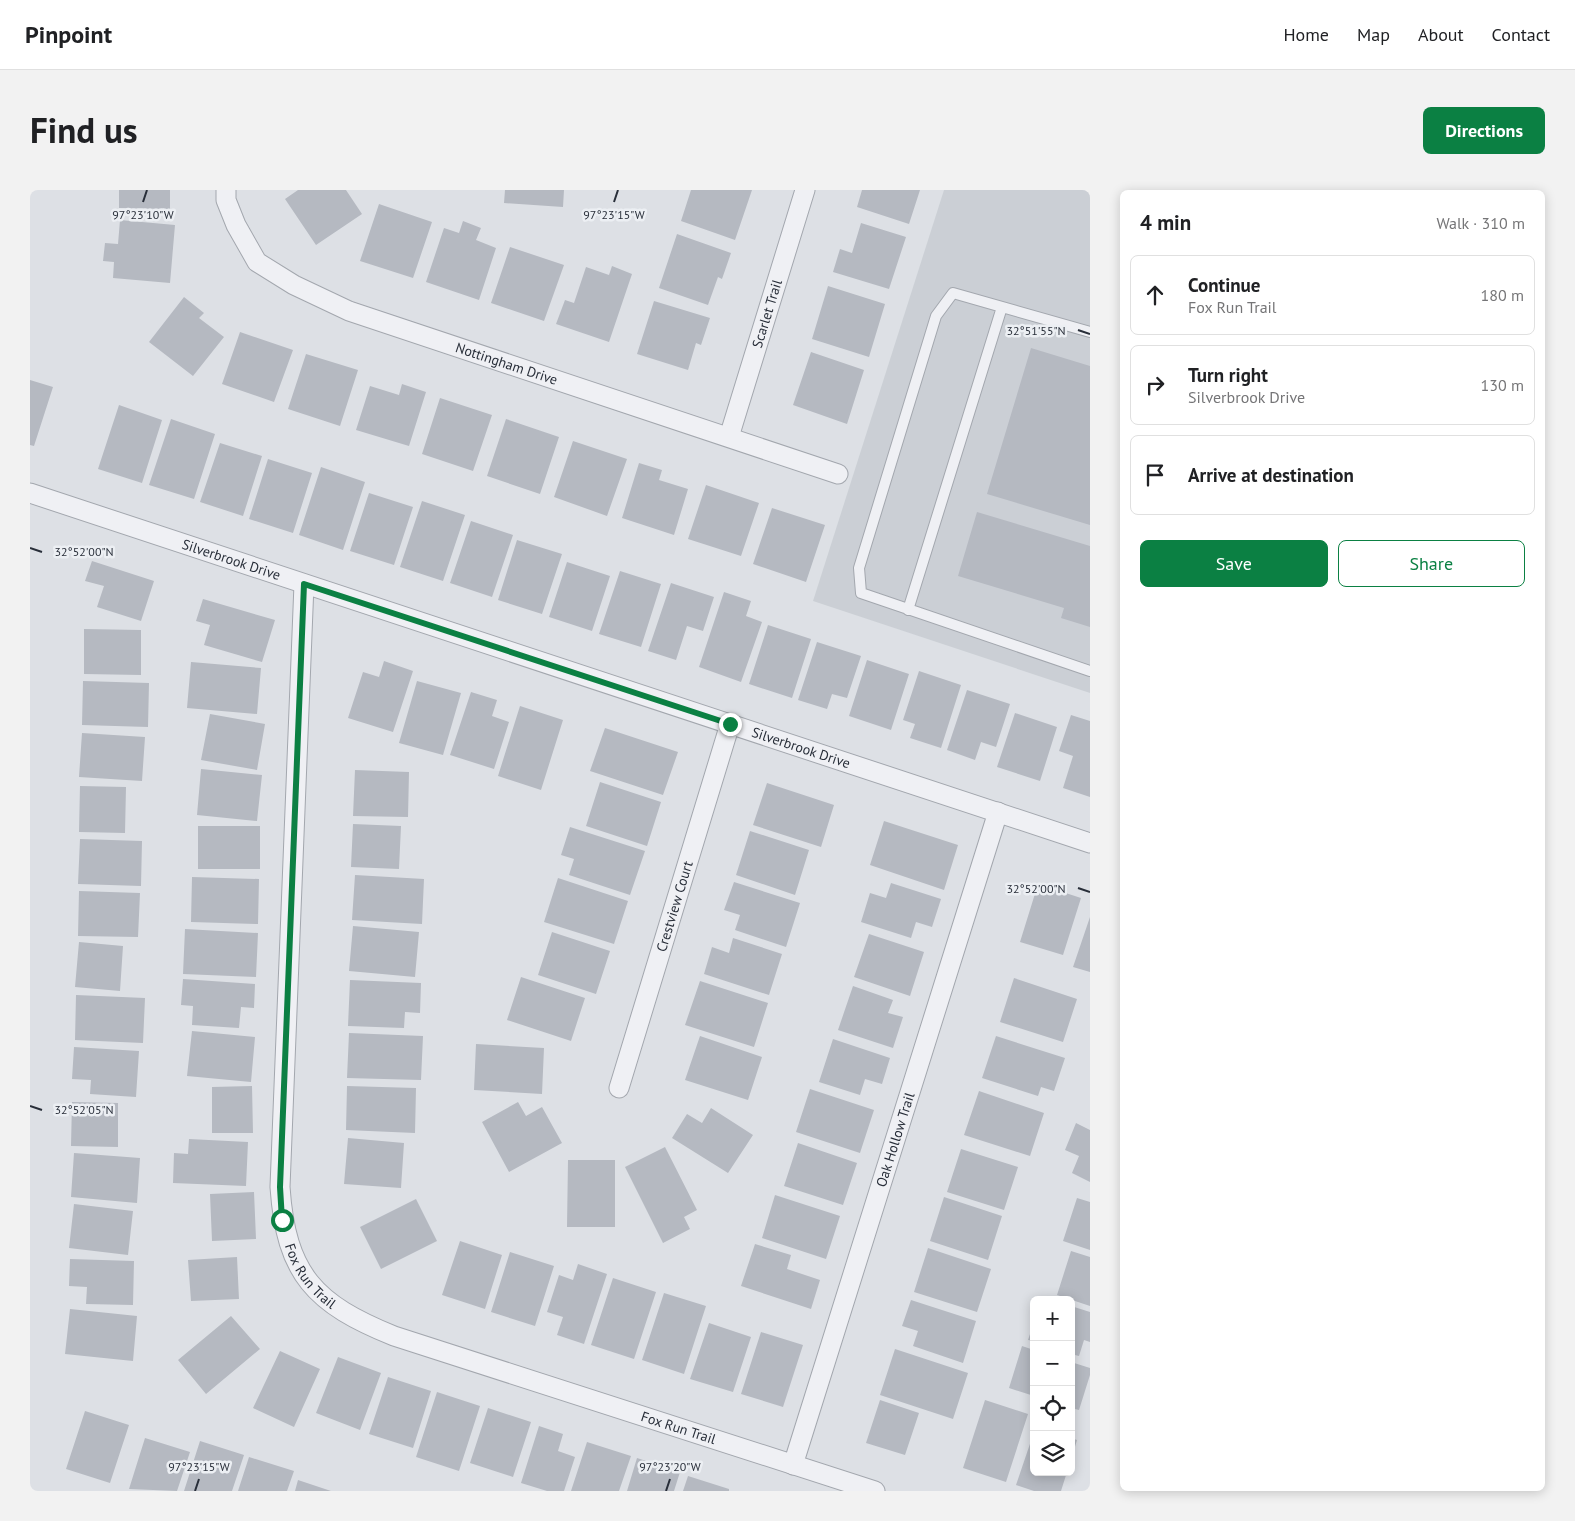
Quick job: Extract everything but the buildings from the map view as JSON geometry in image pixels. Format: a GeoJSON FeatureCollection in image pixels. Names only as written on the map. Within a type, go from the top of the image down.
{"type":"FeatureCollection","features":[{"type":"Feature","properties":{"kind":"street","name":"Nottingham Drive"},"geometry":{"type":"LineString","coordinates":[[226,190],[226,200],[236,225],[257,262],[294,285],[349,311],[838,474]]}},
{"type":"Feature","properties":{"kind":"street","name":"Scarlet Trail"},"geometry":{"type":"LineString","coordinates":[[729,437],[805,190]]}},
{"type":"Feature","properties":{"kind":"street","name":"Silverbrook Drive"},"geometry":{"type":"LineString","coordinates":[[30,493],[1090,843]]}},
{"type":"Feature","properties":{"kind":"street","name":"Fox Run Trail"},"geometry":{"type":"LineString","coordinates":[[304,584],[280,1187],[282,1220],[292,1251],[306,1279],[328,1302],[356,1320],[394,1336],[875,1491]]}},
{"type":"Feature","properties":{"kind":"street","name":"Crestview Court"},"geometry":{"type":"LineString","coordinates":[[619,1088],[730,724]]}},
{"type":"Feature","properties":{"kind":"street","name":"Oak Hollow Trail"},"geometry":{"type":"LineString","coordinates":[[793,1466],[998,812]]}},
{"type":"Feature","properties":{"kind":"lane"},"geometry":{"type":"LineString","coordinates":[[1090,332],[953,292],[936,316],[859,568],[861,593],[1090,671]]}},
{"type":"Feature","properties":{"kind":"lane"},"geometry":{"type":"LineString","coordinates":[[908,610],[1002,307]]}},
{"type":"Feature","properties":{"kind":"shaded area"},"geometry":{"type":"Polygon","coordinates":[[[944,190],[1090,190],[1090,693],[813,601],[944,190]]]}},
{"type":"Feature","properties":{"kind":"route"},"geometry":{"type":"LineString","coordinates":[[282,1220],[280,1187],[287,981],[304,584],[730,724]]}}]}
